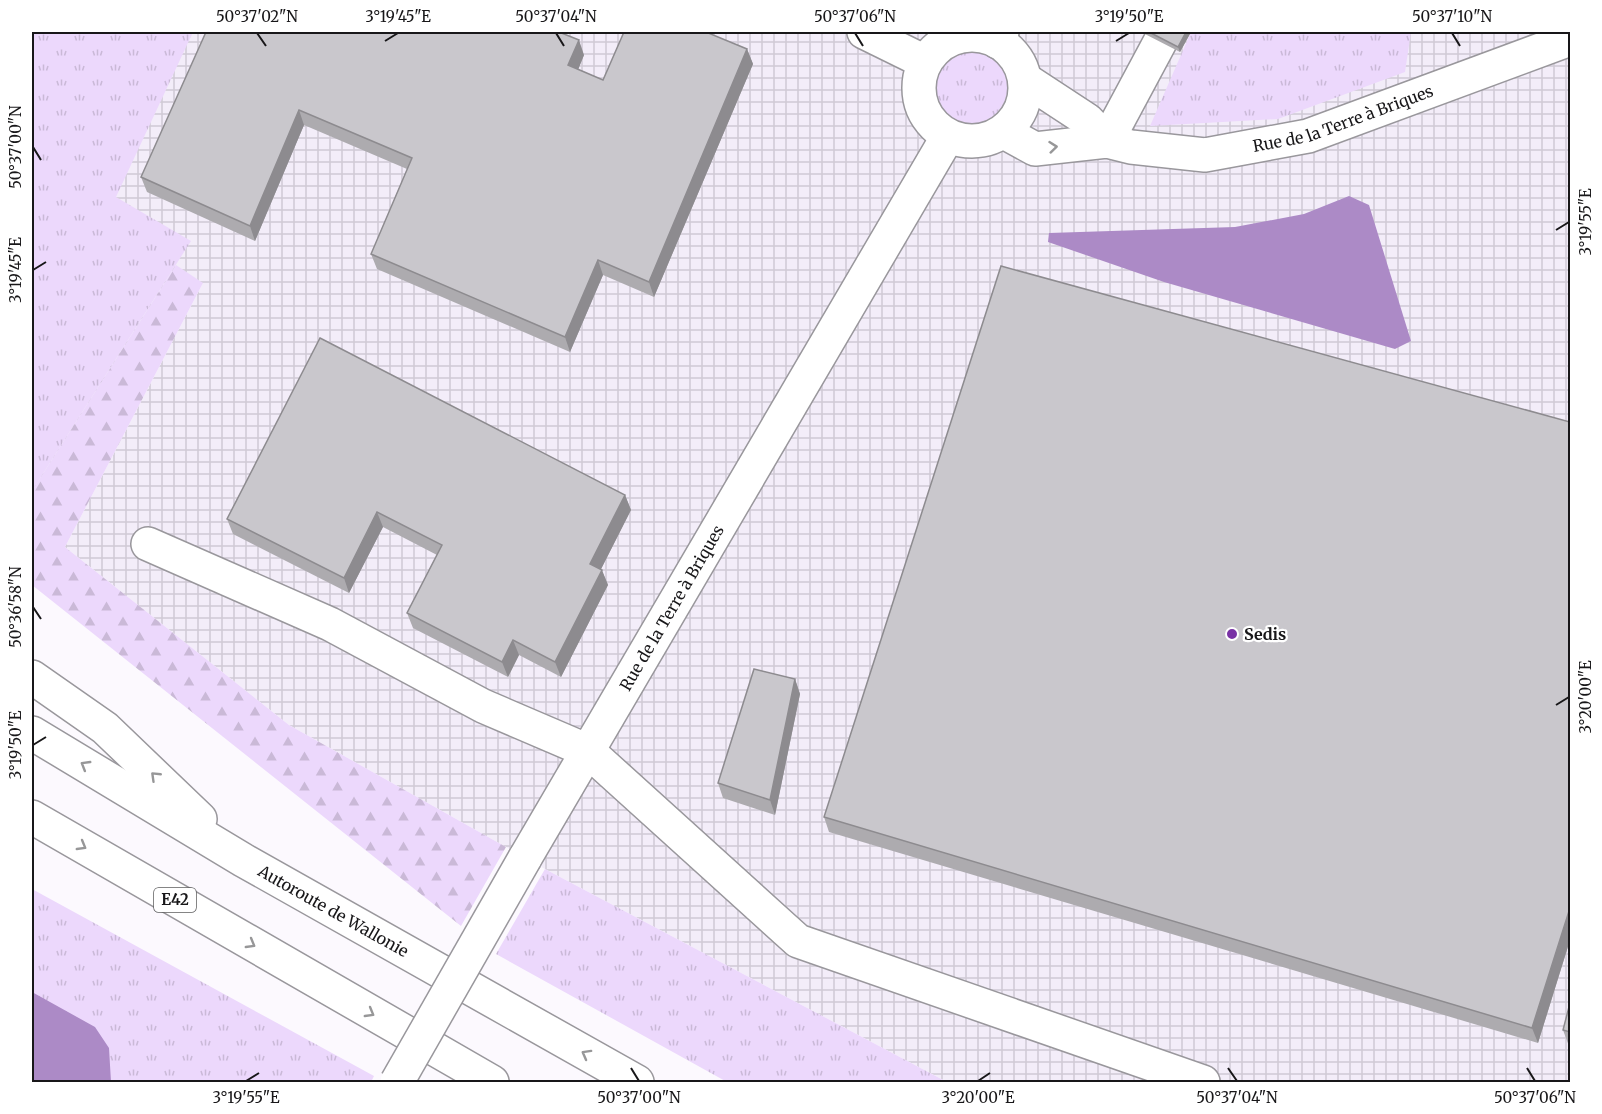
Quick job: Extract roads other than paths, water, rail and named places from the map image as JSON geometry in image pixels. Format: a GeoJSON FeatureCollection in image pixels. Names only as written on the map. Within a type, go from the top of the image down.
{"type":"FeatureCollection","features":[{"type":"Feature","properties":{"kind":"main road"},"geometry":{"type":"LineString","coordinates":[[864,32],[925,62]]}},
{"type":"Feature","properties":{"kind":"main road"},"geometry":{"type":"LineString","coordinates":[[984,35],[1000,37],[1021,65],[1026,80],[1025,100],[1018,117],[1004,132],[987,140],[962,142],[948,136],[936,128],[925,114],[919,94],[919,76],[925,62],[932,50],[945,42],[962,37],[984,35]]}},
{"type":"Feature","properties":{"kind":"main road","name":"Rue de la Terre à Briques"},"geometry":{"type":"LineString","coordinates":[[1004,132],[1035,149],[1107,141],[1131,147],[1205,155],[1308,136],[1570,39]]}},
{"type":"Feature","properties":{"kind":"main road"},"geometry":{"type":"LineString","coordinates":[[1026,80],[1088,120],[1107,141],[1160,42]]}},
{"type":"Feature","properties":{"kind":"main road","name":"Rue de la Terre à Briques"},"geometry":{"type":"LineString","coordinates":[[397,1083],[525,858],[948,136]]}},
{"type":"Feature","properties":{"kind":"main road"},"geometry":{"type":"LineString","coordinates":[[148,544],[330,624],[483,706],[588,751],[798,941],[1203,1083]]}},
{"type":"Feature","properties":{"kind":"main road"},"geometry":{"type":"LineString","coordinates":[[32,677],[105,728],[243,860]]}},
{"type":"Feature","properties":{"kind":"main road","name":"Autoroute de Wallonie"},"geometry":{"type":"LineString","coordinates":[[32,733],[243,860],[637,1083]]}},
{"type":"Feature","properties":{"kind":"main road","name":"E42"},"geometry":{"type":"LineString","coordinates":[[32,817],[492,1083]]}},
{"type":"Feature","properties":{"kind":"place","name":"Sedis"},"geometry":{"type":"Point","coordinates":[1232,634]}}]}
